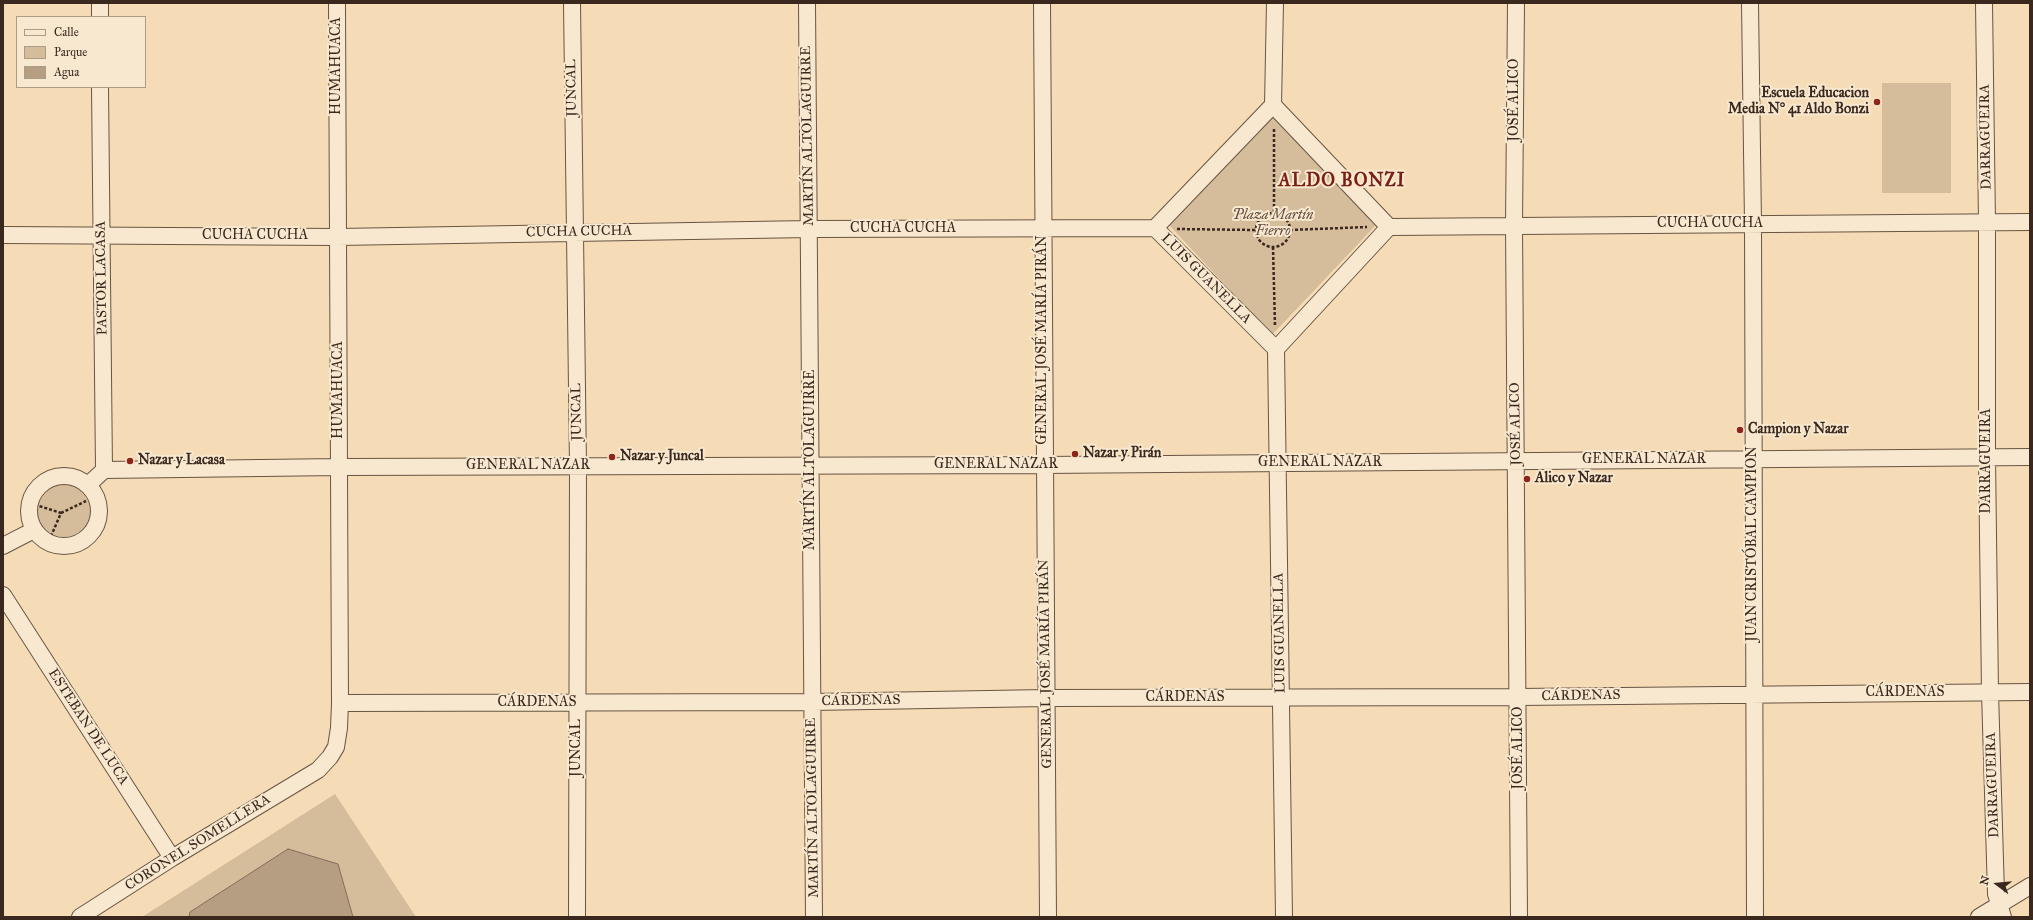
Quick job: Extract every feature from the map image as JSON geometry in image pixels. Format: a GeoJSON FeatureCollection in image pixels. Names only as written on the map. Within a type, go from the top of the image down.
{"type":"FeatureCollection","features":[{"type":"Feature","properties":{"kind":"street"},"geometry":{"type":"LineString","coordinates":[[100,3],[100,16]]}},
{"type":"Feature","properties":{"kind":"street","name":"HUMAHUACA"},"geometry":{"type":"LineString","coordinates":[[318,770],[330,757],[336,747],[339,728],[340,703],[336,3]]}},
{"type":"Feature","properties":{"kind":"street","name":"JUNCAL"},"geometry":{"type":"LineString","coordinates":[[572,3],[578,466],[577,917]]}},
{"type":"Feature","properties":{"kind":"street","name":"MARTÍN ALTOLAGUIRRE"},"geometry":{"type":"LineString","coordinates":[[806,3],[814,917]]}},
{"type":"Feature","properties":{"kind":"street","name":"GENERAL JOSÉ MARÍA PIRÁN"},"geometry":{"type":"LineString","coordinates":[[1042,3],[1043,465],[1048,917]]}},
{"type":"Feature","properties":{"kind":"street"},"geometry":{"type":"LineString","coordinates":[[1275,3],[1274,105],[1389,227],[1276,349]]}},
{"type":"Feature","properties":{"kind":"street","name":"JOSÉ ALICO"},"geometry":{"type":"LineString","coordinates":[[1516,3],[1514,226],[1517,461],[1519,917]]}},
{"type":"Feature","properties":{"kind":"street","name":"JUAN CRISTÓBAL CAMPION"},"geometry":{"type":"LineString","coordinates":[[1750,3],[1753,224],[1755,917]]}},
{"type":"Feature","properties":{"kind":"street","name":"DARRAGUEIRA"},"geometry":{"type":"LineString","coordinates":[[1984,3],[1990,692],[1996,894],[2001,911]]}},
{"type":"Feature","properties":{"kind":"street","name":"PASTOR LACASA"},"geometry":{"type":"LineString","coordinates":[[100,88],[104,470]]}},
{"type":"Feature","properties":{"kind":"street","name":"LUIS GUANELLA"},"geometry":{"type":"LineString","coordinates":[[1274,105],[1155,228],[1276,349],[1276,463],[1284,917]]}},
{"type":"Feature","properties":{"kind":"street","name":"CUCHA CUCHA"},"geometry":{"type":"LineString","coordinates":[[1389,227],[2030,222]]}},
{"type":"Feature","properties":{"kind":"street","name":"CUCHA CUCHA"},"geometry":{"type":"LineString","coordinates":[[3,235],[338,237],[809,229],[1155,228]]}},
{"type":"Feature","properties":{"kind":"street","name":"GENERAL NAZAR"},"geometry":{"type":"LineString","coordinates":[[104,470],[339,467],[1043,465],[2030,457]]}},
{"type":"Feature","properties":{"kind":"street"},"geometry":{"type":"LineString","coordinates":[[92,490],[104,470]]}},
{"type":"Feature","properties":{"kind":"street"},"geometry":{"type":"LineString","coordinates":[[66,476],[78,478],[92,490],[99,504],[99,515],[96,526],[90,536],[81,543],[59,547],[48,543],[39,537],[34,530],[30,515],[30,503],[35,492],[43,483],[54,477],[66,476]]}},
{"type":"Feature","properties":{"kind":"street"},"geometry":{"type":"LineString","coordinates":[[3,546],[34,530]]}},
{"type":"Feature","properties":{"kind":"street","name":"ESTEBAN DE LUCA"},"geometry":{"type":"LineString","coordinates":[[3,596],[172,858]]}},
{"type":"Feature","properties":{"kind":"street","name":"CÁRDENAS"},"geometry":{"type":"LineString","coordinates":[[340,703],[812,702],[1046,698],[1518,697],[2030,692]]}},
{"type":"Feature","properties":{"kind":"street","name":"CORONEL SOMELLERA"},"geometry":{"type":"LineString","coordinates":[[80,917],[172,858],[318,770]]}},
{"type":"Feature","properties":{"kind":"street"},"geometry":{"type":"LineString","coordinates":[[1979,917],[2001,911],[2030,886]]}},
{"type":"Feature","properties":{"kind":"path"},"geometry":{"type":"LineString","coordinates":[[1274,105],[1274,213]]}},
{"type":"Feature","properties":{"kind":"path"},"geometry":{"type":"LineString","coordinates":[[1274,213],[1284,217],[1290,230],[1284,242],[1273,247],[1260,242],[1256,230],[1261,217],[1274,213]]}},
{"type":"Feature","properties":{"kind":"path"},"geometry":{"type":"LineString","coordinates":[[1290,230],[1389,227]]}},
{"type":"Feature","properties":{"kind":"path"},"geometry":{"type":"LineString","coordinates":[[1155,228],[1256,230]]}},
{"type":"Feature","properties":{"kind":"path"},"geometry":{"type":"LineString","coordinates":[[1273,247],[1276,349]]}},
{"type":"Feature","properties":{"kind":"path"},"geometry":{"type":"LineString","coordinates":[[48,543],[61,513],[92,490]]}},
{"type":"Feature","properties":{"kind":"path"},"geometry":{"type":"LineString","coordinates":[[30,503],[61,513]]}},
{"type":"Feature","properties":{"kind":"green space"},"geometry":{"type":"Polygon","coordinates":[[[1882,83],[1951,83],[1951,193],[1882,193],[1882,83]]]}},
{"type":"Feature","properties":{"kind":"green space","name":"Plaza Martín Fierro"},"geometry":{"type":"Polygon","coordinates":[[[1273,116],[1377,224],[1272,335],[1168,224],[1273,116]]]}},
{"type":"Feature","properties":{"kind":"green space"},"geometry":{"type":"Polygon","coordinates":[[[64,483],[80,488],[88,496],[93,512],[88,528],[80,536],[64,541],[48,536],[40,528],[35,512],[40,496],[48,488],[64,483]]]}},
{"type":"Feature","properties":{"kind":"green space"},"geometry":{"type":"Polygon","coordinates":[[[335,794],[416,917],[142,917],[335,794]]]}},
{"type":"Feature","properties":{"kind":"water"},"geometry":{"type":"Polygon","coordinates":[[[288,849],[338,864],[353,917],[189,917],[190,912],[288,849]]]}},
{"type":"Feature","properties":{"kind":"place","name":"Escuela Educacion Media N° 41 Aldo Bonzi"},"geometry":{"type":"Point","coordinates":[1877,102]}},
{"type":"Feature","properties":{"kind":"place","name":"Campion y Nazar"},"geometry":{"type":"Point","coordinates":[1740,430]}},
{"type":"Feature","properties":{"kind":"place","name":"Nazar y Pirán"},"geometry":{"type":"Point","coordinates":[1075,454]}},
{"type":"Feature","properties":{"kind":"place","name":"Nazar y Juncal"},"geometry":{"type":"Point","coordinates":[612,457]}},
{"type":"Feature","properties":{"kind":"place","name":"Nazar y Lacasa"},"geometry":{"type":"Point","coordinates":[130,461]}},
{"type":"Feature","properties":{"kind":"place","name":"Alico y Nazar"},"geometry":{"type":"Point","coordinates":[1527,479]}},
{"type":"Feature","properties":{"kind":"district","name":"ALDO BONZI"},"geometry":{"type":"Point","coordinates":[1342,182]}}]}
